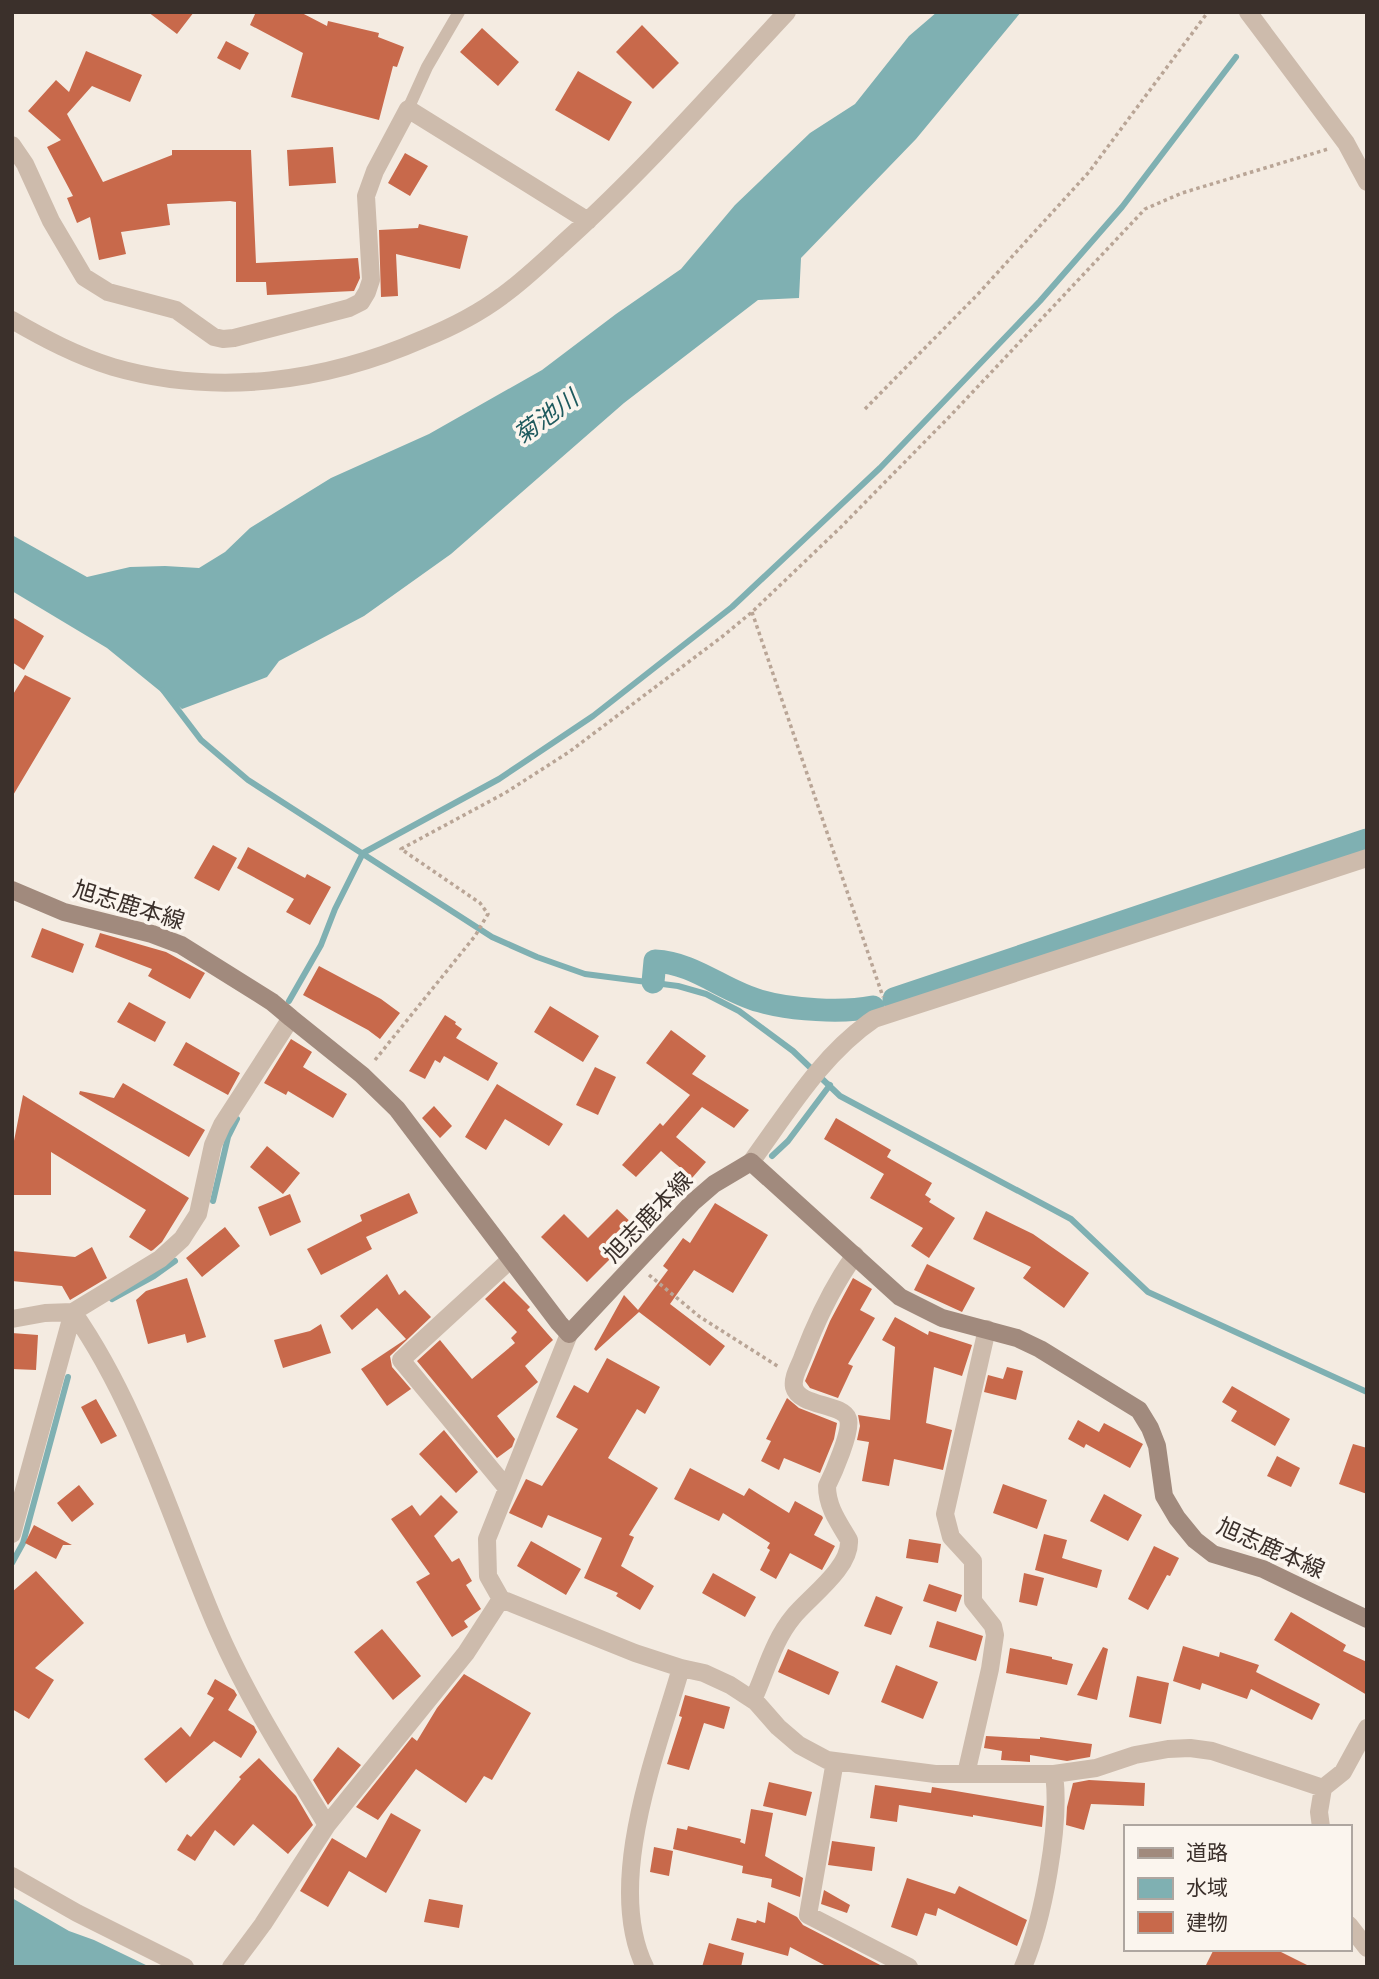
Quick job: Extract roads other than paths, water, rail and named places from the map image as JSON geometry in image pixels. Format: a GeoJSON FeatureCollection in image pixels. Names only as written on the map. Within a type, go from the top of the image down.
{"type":"FeatureCollection","features":[{"type":"Feature","properties":{"kind":"main road","name":"旭志鹿本線"},"geometry":{"type":"LineString","coordinates":[[12,890],[64,912],[152,934],[181,945],[272,1002],[291,1017],[362,1075],[397,1110],[569,1334],[637,1265],[692,1203],[714,1184],[751,1162],[900,1297],[942,1318],[1017,1338],[1040,1349],[1139,1410],[1157,1446],[1164,1496],[1195,1540],[1213,1554],[1263,1569],[1367,1619]]}},
{"type":"Feature","properties":{"kind":"street"},"geometry":{"type":"LineString","coordinates":[[12,320],[65,349],[110,366],[155,377],[224,382],[296,378],[360,364],[415,343],[470,316],[501,297],[588,221],[657,152],[787,12]]}},
{"type":"Feature","properties":{"kind":"street"},"geometry":{"type":"LineString","coordinates":[[1248,12],[1346,143],[1367,182]]}},
{"type":"Feature","properties":{"kind":"street"},"geometry":{"type":"LineString","coordinates":[[12,145],[25,164],[51,221],[84,277],[108,292],[176,310],[199,327],[223,339],[313,319],[360,302],[371,280],[366,196],[375,171],[408,109],[588,221]]}},
{"type":"Feature","properties":{"kind":"street"},"geometry":{"type":"LineString","coordinates":[[751,1162],[825,1064],[857,1030],[874,1019],[1367,858]]}},
{"type":"Feature","properties":{"kind":"street"},"geometry":{"type":"LineString","coordinates":[[12,1319],[45,1313],[73,1312],[160,1259],[182,1239],[198,1214],[214,1145],[222,1125],[291,1017]]}},
{"type":"Feature","properties":{"kind":"street"},"geometry":{"type":"LineString","coordinates":[[753,1700],[780,1636],[794,1616],[834,1576],[850,1546],[831,1508],[827,1493],[827,1486],[848,1431],[849,1420],[845,1415],[808,1401],[797,1393],[794,1386],[795,1375],[816,1321],[834,1285],[855,1255]]}},
{"type":"Feature","properties":{"kind":"street"},"geometry":{"type":"LineString","coordinates":[[506,1487],[401,1360],[511,1259]]}},
{"type":"Feature","properties":{"kind":"street"},"geometry":{"type":"LineString","coordinates":[[12,1534],[73,1312]]}},
{"type":"Feature","properties":{"kind":"street"},"geometry":{"type":"LineString","coordinates":[[73,1312],[98,1348],[121,1394],[243,1685],[327,1825]]}},
{"type":"Feature","properties":{"kind":"street"},"geometry":{"type":"LineString","coordinates":[[966,1774],[995,1635],[993,1626],[973,1601],[973,1561],[951,1537],[945,1514],[986,1329]]}},
{"type":"Feature","properties":{"kind":"street"},"geometry":{"type":"LineString","coordinates":[[569,1334],[487,1539],[488,1576],[501,1599],[579,1632],[722,1681],[753,1700],[799,1745],[827,1760],[935,1774],[1054,1774],[1096,1768],[1135,1755],[1190,1748],[1212,1751],[1323,1788]]}},
{"type":"Feature","properties":{"kind":"street"},"geometry":{"type":"LineString","coordinates":[[231,1967],[263,1924],[327,1825],[466,1653],[501,1599]]}},
{"type":"Feature","properties":{"kind":"street"},"geometry":{"type":"LineString","coordinates":[[645,1967],[631,1922],[630,1877],[635,1835],[681,1668]]}},
{"type":"Feature","properties":{"kind":"street"},"geometry":{"type":"LineString","coordinates":[[1321,1825],[1319,1812],[1323,1788],[1343,1772],[1367,1728]]}},
{"type":"Feature","properties":{"kind":"street"},"geometry":{"type":"LineString","coordinates":[[835,1761],[808,1915],[909,1967]]}},
{"type":"Feature","properties":{"kind":"street"},"geometry":{"type":"LineString","coordinates":[[1024,1967],[1038,1923],[1054,1829],[1057,1791],[1054,1774]]}},
{"type":"Feature","properties":{"kind":"street"},"geometry":{"type":"LineString","coordinates":[[12,1876],[185,1967]]}},
{"type":"Feature","properties":{"kind":"street"},"geometry":{"type":"LineString","coordinates":[[1351,1928],[1367,1948]]}},
{"type":"Feature","properties":{"kind":"lane"},"geometry":{"type":"LineString","coordinates":[[408,109],[427,67],[459,12]]}},
{"type":"Feature","properties":{"kind":"water","name":"菊池川"},"geometry":{"type":"Polygon","coordinates":[[[937,12],[1021,12],[916,139],[801,258],[799,298],[758,300],[624,403],[451,554],[364,616],[279,661],[267,677],[182,709],[107,648],[12,591],[12,535],[87,577],[130,567],[199,568],[225,552],[250,528],[331,478],[429,434],[542,370],[681,269],[735,205],[810,133],[855,104],[909,36],[937,12]]]}},
{"type":"Feature","properties":{"kind":"water"},"geometry":{"type":"Polygon","coordinates":[[[12,1898],[69,1931],[150,1967],[12,1967],[12,1898]]]}},
{"type":"Feature","properties":{"kind":"waterway"},"geometry":{"type":"LineString","coordinates":[[289,1001],[321,945],[335,909],[363,853],[499,779],[593,716],[732,607],[880,468],[1040,301],[1122,207],[1236,57]]}},
{"type":"Feature","properties":{"kind":"waterway"},"geometry":{"type":"LineString","coordinates":[[163,690],[201,740],[248,780],[492,937],[585,974],[678,986],[706,994],[739,1011],[793,1051],[840,1096],[1071,1219],[1148,1292],[1367,1392]]}},
{"type":"Feature","properties":{"kind":"waterway"},"geometry":{"type":"LineString","coordinates":[[894,999],[1367,840]]}},
{"type":"Feature","properties":{"kind":"waterway"},"geometry":{"type":"LineString","coordinates":[[653,982],[655,961],[683,967],[734,991],[772,1004],[832,1010],[873,1007]]}},
{"type":"Feature","properties":{"kind":"waterway"},"geometry":{"type":"LineString","coordinates":[[772,1156],[788,1141],[830,1085]]}},
{"type":"Feature","properties":{"kind":"waterway"},"geometry":{"type":"LineString","coordinates":[[213,1201],[228,1137],[237,1119]]}},
{"type":"Feature","properties":{"kind":"waterway"},"geometry":{"type":"LineString","coordinates":[[112,1299],[175,1261]]}},
{"type":"Feature","properties":{"kind":"waterway"},"geometry":{"type":"LineString","coordinates":[[12,1563],[23,1543],[68,1377]]}}]}
